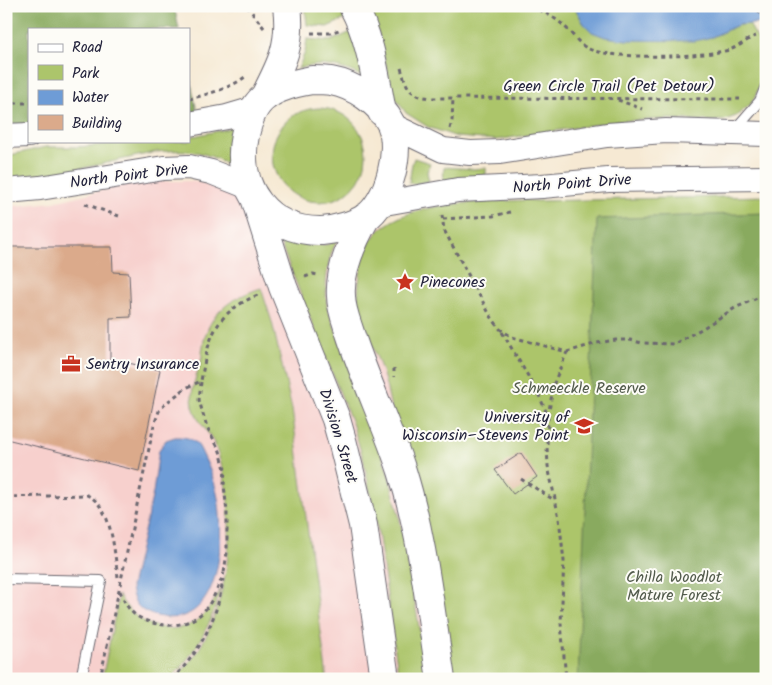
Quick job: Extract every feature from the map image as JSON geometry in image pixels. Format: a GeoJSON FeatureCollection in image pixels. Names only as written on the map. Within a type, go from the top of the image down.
{"type":"FeatureCollection","features":[{"type":"Feature","properties":{"kind":"main road"},"geometry":{"type":"LineString","coordinates":[[287,6],[288,31],[286,50],[248,122],[244,140],[243,160],[252,194],[271,216],[288,225],[305,229],[340,228],[372,210]]}},
{"type":"Feature","properties":{"kind":"main road"},"geometry":{"type":"LineString","coordinates":[[349,17],[360,20],[368,44],[395,157],[389,184],[353,240],[342,278],[341,296],[356,350],[389,434],[410,499],[423,557],[441,679]]}},
{"type":"Feature","properties":{"kind":"main road"},"geometry":{"type":"LineString","coordinates":[[260,102],[293,84],[312,80],[331,81],[348,86],[364,95],[387,118]]}},
{"type":"Feature","properties":{"kind":"main road","name":"Division Street"},"geometry":{"type":"LineString","coordinates":[[252,194],[283,287],[336,419],[343,444],[363,525],[385,679]]}},
{"type":"Feature","properties":{"kind":"street"},"geometry":{"type":"LineString","coordinates":[[190,124],[227,117],[260,102]]}},
{"type":"Feature","properties":{"kind":"street"},"geometry":{"type":"LineString","coordinates":[[387,118],[443,150],[470,153],[500,152],[607,136],[656,132],[766,134]]}},
{"type":"Feature","properties":{"kind":"street"},"geometry":{"type":"LineString","coordinates":[[6,136],[28,135]]}},
{"type":"Feature","properties":{"kind":"street","name":"North Point Drive"},"geometry":{"type":"LineString","coordinates":[[6,191],[40,188],[164,168],[189,167],[212,172],[252,194]]}},
{"type":"Feature","properties":{"kind":"street","name":"North Point Drive"},"geometry":{"type":"LineString","coordinates":[[372,210],[458,190],[542,186],[608,180],[766,178]]}},
{"type":"Feature","properties":{"kind":"lane"},"geometry":{"type":"LineString","coordinates":[[761,6],[766,13]]}},
{"type":"Feature","properties":{"kind":"lane"},"geometry":{"type":"LineString","coordinates":[[732,133],[760,101],[766,86]]}},
{"type":"Feature","properties":{"kind":"lane"},"geometry":{"type":"LineString","coordinates":[[6,579],[101,582],[81,679]]}},
{"type":"Feature","properties":{"kind":"path"},"geometry":{"type":"LineString","coordinates":[[247,6],[264,29],[263,35]]}},
{"type":"Feature","properties":{"kind":"path"},"geometry":{"type":"LineString","coordinates":[[532,6],[552,16],[564,25],[588,49],[623,56],[702,54],[730,50],[756,36]]}},
{"type":"Feature","properties":{"kind":"path"},"geometry":{"type":"LineString","coordinates":[[307,33],[330,33],[349,17]]}},
{"type":"Feature","properties":{"kind":"path"},"geometry":{"type":"LineString","coordinates":[[264,29],[270,29]]}},
{"type":"Feature","properties":{"kind":"path","name":"Green Circle Trail (Pet Detour)"},"geometry":{"type":"LineString","coordinates":[[400,64],[404,80],[410,91],[425,97],[741,99],[760,101]]}},
{"type":"Feature","properties":{"kind":"path"},"geometry":{"type":"LineString","coordinates":[[190,99],[236,83],[248,73]]}},
{"type":"Feature","properties":{"kind":"path"},"geometry":{"type":"LineString","coordinates":[[448,134],[452,121],[453,98]]}},
{"type":"Feature","properties":{"kind":"path"},"geometry":{"type":"LineString","coordinates":[[6,103],[28,103]]}},
{"type":"Feature","properties":{"kind":"path"},"geometry":{"type":"LineString","coordinates":[[84,203],[119,216]]}},
{"type":"Feature","properties":{"kind":"path"},"geometry":{"type":"LineString","coordinates":[[518,209],[493,216],[443,219],[444,230],[490,315],[538,393],[548,416]]}},
{"type":"Feature","properties":{"kind":"path"},"geometry":{"type":"LineString","coordinates":[[303,278],[313,274],[321,275]]}},
{"type":"Feature","properties":{"kind":"path"},"geometry":{"type":"LineString","coordinates":[[172,679],[188,663],[201,643],[212,620],[221,595],[227,552],[225,469],[220,451],[207,427],[199,400],[210,338],[224,316],[263,293]]}},
{"type":"Feature","properties":{"kind":"path"},"geometry":{"type":"LineString","coordinates":[[500,329],[512,337],[567,352],[597,343],[616,340],[674,344],[735,308],[766,294]]}},
{"type":"Feature","properties":{"kind":"path"},"geometry":{"type":"LineString","coordinates":[[566,679],[562,623],[564,561],[547,447],[548,416],[554,383],[567,352]]}},
{"type":"Feature","properties":{"kind":"path"},"geometry":{"type":"LineString","coordinates":[[100,679],[154,426],[159,411],[176,394],[201,381]]}},
{"type":"Feature","properties":{"kind":"path"},"geometry":{"type":"LineString","coordinates":[[521,479],[554,500]]}},
{"type":"Feature","properties":{"kind":"path"},"geometry":{"type":"LineString","coordinates":[[6,497],[87,496],[93,498],[100,505],[106,519],[120,590],[126,604],[132,613],[157,624],[172,626],[186,623],[201,614],[211,602],[224,573]]}},
{"type":"Feature","properties":{"kind":"shaded area"},"geometry":{"type":"Polygon","coordinates":[[[154,181],[192,181],[215,185],[238,197],[251,216],[332,238],[385,224],[766,679],[391,388],[369,336],[380,364],[428,546],[451,679],[6,679],[6,207],[54,202],[128,184],[154,181]]]}},
{"type":"Feature","properties":{"kind":"green space"},"geometry":{"type":"Polygon","coordinates":[[[6,6],[174,6],[179,28],[28,28],[28,124],[6,124],[6,6]]]}},
{"type":"Feature","properties":{"kind":"green space"},"geometry":{"type":"Polygon","coordinates":[[[305,6],[339,6],[345,19],[327,27],[307,25],[305,6]]]}},
{"type":"Feature","properties":{"kind":"green space"},"geometry":{"type":"Polygon","coordinates":[[[365,6],[574,6],[584,24],[712,37],[738,25],[749,24],[764,50],[766,63],[755,97],[750,105],[736,116],[725,120],[671,119],[618,121],[496,140],[457,137],[428,127],[406,113],[394,96],[377,30],[365,6]]]}},
{"type":"Feature","properties":{"kind":"green space"},"geometry":{"type":"Polygon","coordinates":[[[351,32],[365,78],[332,66],[315,65],[298,69],[305,52],[307,39],[331,41],[351,32]]]}},
{"type":"Feature","properties":{"kind":"green space"},"geometry":{"type":"Polygon","coordinates":[[[190,78],[197,112],[190,114],[190,78]]]}},
{"type":"Feature","properties":{"kind":"green space"},"geometry":{"type":"Polygon","coordinates":[[[319,108],[337,111],[352,122],[363,137],[366,155],[363,173],[352,188],[337,199],[319,202],[301,199],[286,188],[275,173],[272,155],[275,137],[286,122],[301,111],[319,108]]]}},
{"type":"Feature","properties":{"kind":"green space"},"geometry":{"type":"Polygon","coordinates":[[[238,122],[232,166],[195,152],[167,151],[47,176],[6,179],[6,156],[46,147],[78,147],[136,142],[190,142],[190,137],[227,129],[238,122]]]}},
{"type":"Feature","properties":{"kind":"green space"},"geometry":{"type":"Polygon","coordinates":[[[414,158],[430,163],[427,172],[429,181],[409,183],[414,158]]]}},
{"type":"Feature","properties":{"kind":"green space"},"geometry":{"type":"Polygon","coordinates":[[[444,167],[486,168],[486,175],[443,180],[444,167]]]}},
{"type":"Feature","properties":{"kind":"green space","name":"Schmeeckle Reserve"},"geometry":{"type":"Polygon","coordinates":[[[766,196],[766,679],[451,679],[428,545],[384,377],[359,310],[359,279],[365,253],[371,240],[384,227],[400,217],[420,210],[465,203],[526,200],[766,196]]]}},
{"type":"Feature","properties":{"kind":"green space","name":"Chilla Woodlot Mature Forest"},"geometry":{"type":"Polygon","coordinates":[[[766,213],[766,679],[578,679],[597,219],[766,213]]]}},
{"type":"Feature","properties":{"kind":"green space"},"geometry":{"type":"Polygon","coordinates":[[[277,235],[307,245],[323,245],[338,240],[331,255],[327,272],[327,306],[387,469],[399,515],[418,620],[426,679],[399,679],[379,538],[363,458],[352,423],[277,235]]]}},
{"type":"Feature","properties":{"kind":"green space"},"geometry":{"type":"Polygon","coordinates":[[[261,288],[272,322],[292,409],[327,679],[174,679],[199,649],[212,622],[220,598],[228,547],[229,522],[223,471],[216,448],[195,413],[192,398],[193,387],[210,324],[223,308],[231,302],[261,288]]]}},
{"type":"Feature","properties":{"kind":"green space"},"geometry":{"type":"Polygon","coordinates":[[[221,586],[213,613],[196,648],[170,679],[102,679],[119,595],[131,612],[148,624],[158,627],[179,628],[195,622],[205,614],[221,586]]]}},
{"type":"Feature","properties":{"kind":"water"},"geometry":{"type":"Polygon","coordinates":[[[574,6],[766,6],[766,23],[738,25],[712,37],[695,41],[626,40],[605,37],[592,32],[584,24],[574,6]]]}},
{"type":"Feature","properties":{"kind":"water"},"geometry":{"type":"Polygon","coordinates":[[[184,437],[191,440],[201,450],[217,493],[221,532],[217,569],[211,586],[203,601],[192,612],[176,617],[157,616],[142,610],[136,603],[131,587],[153,493],[159,450],[166,440],[184,437]]]}},
{"type":"Feature","properties":{"kind":"building","name":"Sentry Insurance"},"geometry":{"type":"Polygon","coordinates":[[[6,247],[112,247],[113,272],[129,273],[131,317],[110,318],[110,359],[160,370],[139,471],[6,439],[6,247]]]}},
{"type":"Feature","properties":{"kind":"building"},"geometry":{"type":"Polygon","coordinates":[[[521,453],[537,477],[513,494],[495,470],[521,453]]]}},
{"type":"Feature","properties":{"kind":"place","name":"Pinecones"},"geometry":{"type":"Point","coordinates":[405,282]}},
{"type":"Feature","properties":{"kind":"place","name":"Sentry Insurance"},"geometry":{"type":"Point","coordinates":[71,364]}},
{"type":"Feature","properties":{"kind":"place","name":"University of Wisconsin–Stevens Point"},"geometry":{"type":"Point","coordinates":[584,426]}}]}
